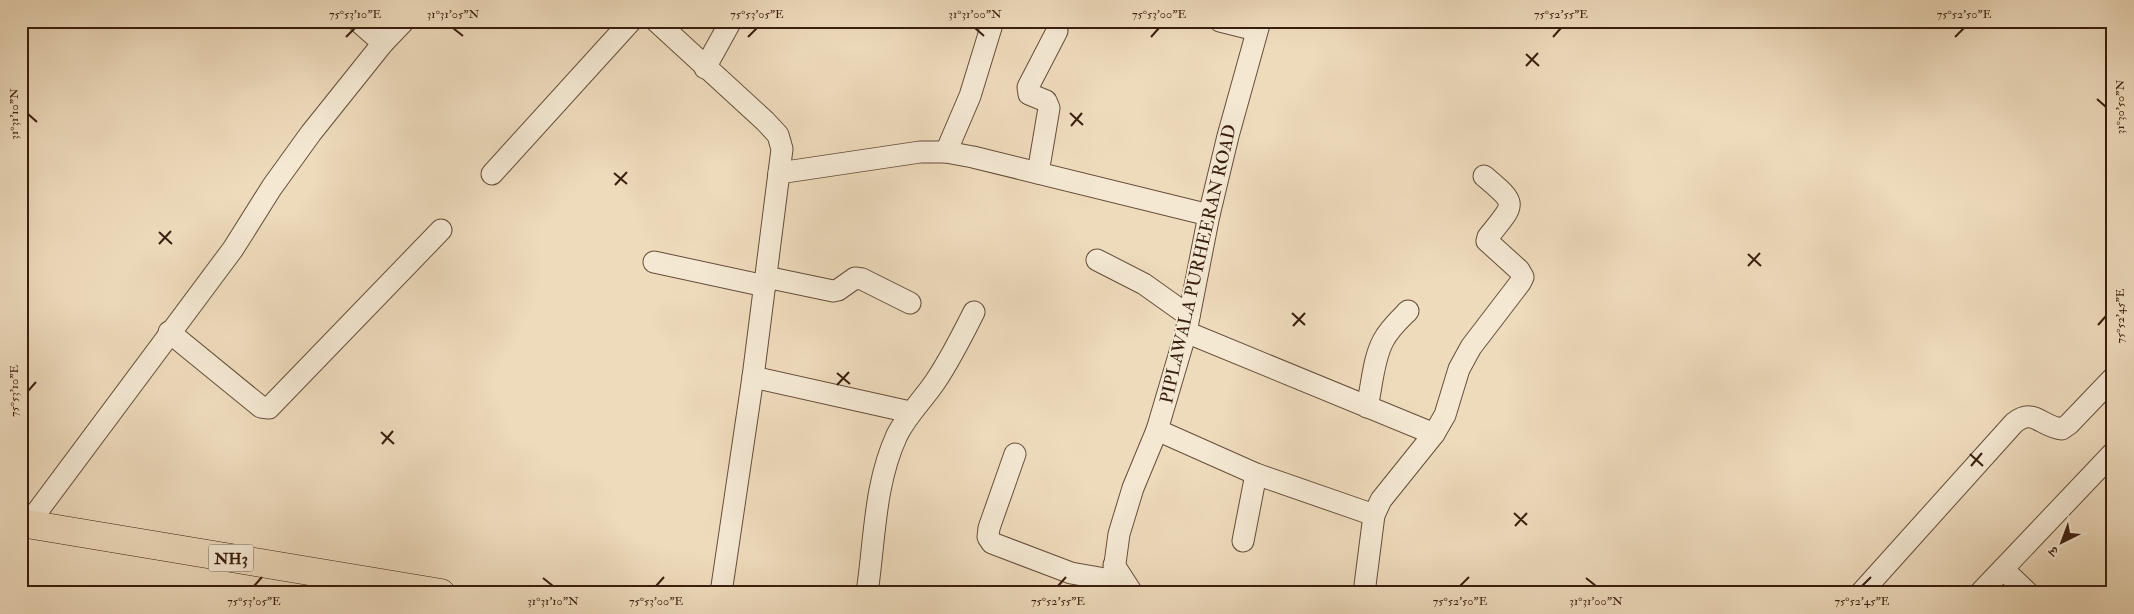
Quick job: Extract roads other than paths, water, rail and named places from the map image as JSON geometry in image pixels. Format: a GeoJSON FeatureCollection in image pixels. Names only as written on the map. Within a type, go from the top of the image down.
{"type":"FeatureCollection","features":[{"type":"Feature","properties":{"kind":"highway","name":"NH3"},"geometry":{"type":"LineString","coordinates":[[25,524],[429,592]]}},
{"type":"Feature","properties":{"kind":"street"},"geometry":{"type":"LineString","coordinates":[[358,21],[383,43]]}},
{"type":"Feature","properties":{"kind":"street"},"geometry":{"type":"LineString","coordinates":[[25,524],[233,249],[272,187],[310,134],[383,43],[404,21]]}},
{"type":"Feature","properties":{"kind":"street"},"geometry":{"type":"LineString","coordinates":[[492,174],[632,21]]}},
{"type":"Feature","properties":{"kind":"street"},"geometry":{"type":"LineString","coordinates":[[656,21],[705,68],[765,121],[778,135],[782,149],[753,377],[721,593]]}},
{"type":"Feature","properties":{"kind":"street"},"geometry":{"type":"LineString","coordinates":[[705,68],[731,21]]}},
{"type":"Feature","properties":{"kind":"street"},"geometry":{"type":"LineString","coordinates":[[946,152],[970,96],[993,21]]}},
{"type":"Feature","properties":{"kind":"street"},"geometry":{"type":"LineString","coordinates":[[1220,21],[1258,26]]}},
{"type":"Feature","properties":{"kind":"street","name":"PIPLAWALA PURHEERAN ROAD"},"geometry":{"type":"LineString","coordinates":[[1112,579],[1119,534],[1172,384],[1187,324],[1209,216],[1258,26]]}},
{"type":"Feature","properties":{"kind":"street"},"geometry":{"type":"LineString","coordinates":[[1038,173],[1049,108],[1046,102],[1029,94],[1028,87],[1058,32]]}},
{"type":"Feature","properties":{"kind":"street"},"geometry":{"type":"LineString","coordinates":[[779,173],[920,152],[946,152],[1209,216]]}},
{"type":"Feature","properties":{"kind":"street"},"geometry":{"type":"LineString","coordinates":[[1364,593],[1374,515],[1381,500],[1434,434],[1445,415],[1458,369],[1520,283],[1523,276],[1519,270],[1487,241],[1510,206],[1506,195],[1484,176]]}},
{"type":"Feature","properties":{"kind":"street"},"geometry":{"type":"LineString","coordinates":[[169,332],[261,407],[269,408],[441,230]]}},
{"type":"Feature","properties":{"kind":"street"},"geometry":{"type":"LineString","coordinates":[[1097,260],[1144,284],[1187,324],[1368,407],[1434,434]]}},
{"type":"Feature","properties":{"kind":"street"},"geometry":{"type":"LineString","coordinates":[[654,262],[765,282],[833,291],[838,290],[856,278],[862,279],[910,304]]}},
{"type":"Feature","properties":{"kind":"street"},"geometry":{"type":"LineString","coordinates":[[1368,407],[1378,353],[1383,340],[1408,310]]}},
{"type":"Feature","properties":{"kind":"street"},"geometry":{"type":"LineString","coordinates":[[867,593],[873,556],[876,509],[884,468],[910,412],[934,384],[974,312]]}},
{"type":"Feature","properties":{"kind":"street"},"geometry":{"type":"LineString","coordinates":[[753,377],[910,412]]}},
{"type":"Feature","properties":{"kind":"street"},"geometry":{"type":"LineString","coordinates":[[1860,593],[2014,423],[2022,417],[2029,416],[2052,428],[2062,429],[2113,378]]}},
{"type":"Feature","properties":{"kind":"street"},"geometry":{"type":"LineString","coordinates":[[1157,430],[1256,474],[1374,515]]}},
{"type":"Feature","properties":{"kind":"street"},"geometry":{"type":"LineString","coordinates":[[1980,593],[2113,453]]}},
{"type":"Feature","properties":{"kind":"street"},"geometry":{"type":"LineString","coordinates":[[1015,454],[989,528],[988,537],[992,543],[1070,573],[1112,579],[1132,593]]}},
{"type":"Feature","properties":{"kind":"street"},"geometry":{"type":"LineString","coordinates":[[1243,541],[1256,474]]}},
{"type":"Feature","properties":{"kind":"street"},"geometry":{"type":"LineString","coordinates":[[2003,569],[2028,593]]}}]}
